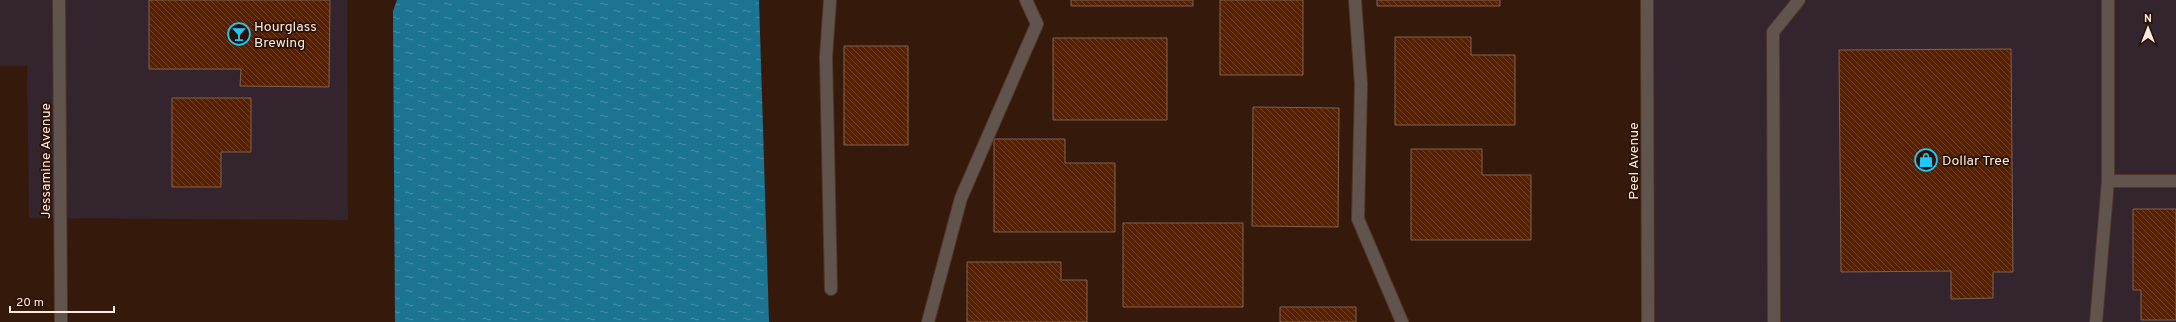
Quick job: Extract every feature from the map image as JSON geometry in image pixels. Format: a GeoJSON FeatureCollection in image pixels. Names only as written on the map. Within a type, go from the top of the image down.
{"type":"FeatureCollection","features":[{"type":"Feature","properties":{"kind":"street","name":"Jessamine Avenue"},"geometry":{"type":"LineString","coordinates":[[59,0],[61,322]]}},
{"type":"Feature","properties":{"kind":"street"},"geometry":{"type":"LineString","coordinates":[[830,0],[826,57],[831,289]]}},
{"type":"Feature","properties":{"kind":"street"},"geometry":{"type":"LineString","coordinates":[[928,322],[962,198],[1037,24],[1026,0]]}},
{"type":"Feature","properties":{"kind":"street"},"geometry":{"type":"LineString","coordinates":[[1355,0],[1361,84],[1358,219],[1402,322]]}},
{"type":"Feature","properties":{"kind":"street","name":"Peel Avenue"},"geometry":{"type":"LineString","coordinates":[[1647,0],[1648,322]]}},
{"type":"Feature","properties":{"kind":"street"},"geometry":{"type":"LineString","coordinates":[[1774,322],[1773,32],[1799,0]]}},
{"type":"Feature","properties":{"kind":"street"},"geometry":{"type":"LineString","coordinates":[[2096,322],[2108,181],[2108,0]]}},
{"type":"Feature","properties":{"kind":"street"},"geometry":{"type":"LineString","coordinates":[[2108,181],[2176,181]]}},
{"type":"Feature","properties":{"kind":"shaded area"},"geometry":{"type":"Polygon","coordinates":[[[0,0],[347,0],[348,220],[29,218],[27,66],[0,66],[0,0]]]}},
{"type":"Feature","properties":{"kind":"shaded area"},"geometry":{"type":"Polygon","coordinates":[[[1654,0],[2176,0],[2176,322],[1655,322],[1654,0]]]}},
{"type":"Feature","properties":{"kind":"water"},"geometry":{"type":"Polygon","coordinates":[[[397,0],[759,0],[769,322],[395,322],[393,11],[397,0]]]}},
{"type":"Feature","properties":{"kind":"building","name":"Hourglass Brewing"},"geometry":{"type":"Polygon","coordinates":[[[149,0],[330,0],[329,87],[240,86],[241,69],[149,69],[149,0]]]}},
{"type":"Feature","properties":{"kind":"building"},"geometry":{"type":"Polygon","coordinates":[[[1071,0],[1193,0],[1193,6],[1071,6],[1071,0]]]}},
{"type":"Feature","properties":{"kind":"building"},"geometry":{"type":"Polygon","coordinates":[[[1220,0],[1303,0],[1303,75],[1220,75],[1220,0]]]}},
{"type":"Feature","properties":{"kind":"building"},"geometry":{"type":"Polygon","coordinates":[[[1377,0],[1500,0],[1500,6],[1377,6],[1377,0]]]}},
{"type":"Feature","properties":{"kind":"building"},"geometry":{"type":"Polygon","coordinates":[[[1395,37],[1471,37],[1471,55],[1515,55],[1515,125],[1395,125],[1395,37]]]}},
{"type":"Feature","properties":{"kind":"building"},"geometry":{"type":"Polygon","coordinates":[[[1053,38],[1167,38],[1167,120],[1053,120],[1053,38]]]}},
{"type":"Feature","properties":{"kind":"building"},"geometry":{"type":"Polygon","coordinates":[[[844,46],[908,46],[908,145],[844,145],[844,46]]]}},
{"type":"Feature","properties":{"kind":"building","name":"Dollar Tree"},"geometry":{"type":"Polygon","coordinates":[[[2011,49],[2013,272],[1993,272],[1993,298],[1951,299],[1951,271],[1841,272],[1839,50],[2011,49]]]}},
{"type":"Feature","properties":{"kind":"building"},"geometry":{"type":"Polygon","coordinates":[[[172,98],[251,98],[251,152],[221,152],[221,187],[172,187],[172,98]]]}},
{"type":"Feature","properties":{"kind":"building"},"geometry":{"type":"Polygon","coordinates":[[[1253,107],[1339,108],[1338,227],[1252,226],[1253,107]]]}},
{"type":"Feature","properties":{"kind":"building"},"geometry":{"type":"Polygon","coordinates":[[[994,139],[1065,139],[1065,163],[1115,163],[1115,232],[994,232],[994,139]]]}},
{"type":"Feature","properties":{"kind":"building"},"geometry":{"type":"Polygon","coordinates":[[[1411,149],[1482,149],[1482,175],[1531,175],[1531,240],[1411,240],[1411,149]]]}},
{"type":"Feature","properties":{"kind":"building"},"geometry":{"type":"Polygon","coordinates":[[[2133,209],[2176,209],[2176,320],[2141,320],[2141,290],[2133,290],[2133,209]]]}},
{"type":"Feature","properties":{"kind":"building"},"geometry":{"type":"Polygon","coordinates":[[[1123,223],[1243,223],[1243,307],[1123,307],[1123,223]]]}},
{"type":"Feature","properties":{"kind":"building"},"geometry":{"type":"Polygon","coordinates":[[[967,262],[1061,262],[1061,280],[1087,280],[1087,322],[967,322],[967,262]]]}},
{"type":"Feature","properties":{"kind":"building"},"geometry":{"type":"Polygon","coordinates":[[[1280,307],[1356,307],[1356,322],[1280,322],[1280,307]]]}},
{"type":"Feature","properties":{"kind":"place","name":"Hourglass Brewing"},"geometry":{"type":"Point","coordinates":[239,34]}},
{"type":"Feature","properties":{"kind":"place","name":"Dollar Tree"},"geometry":{"type":"Point","coordinates":[1926,160]}}]}
